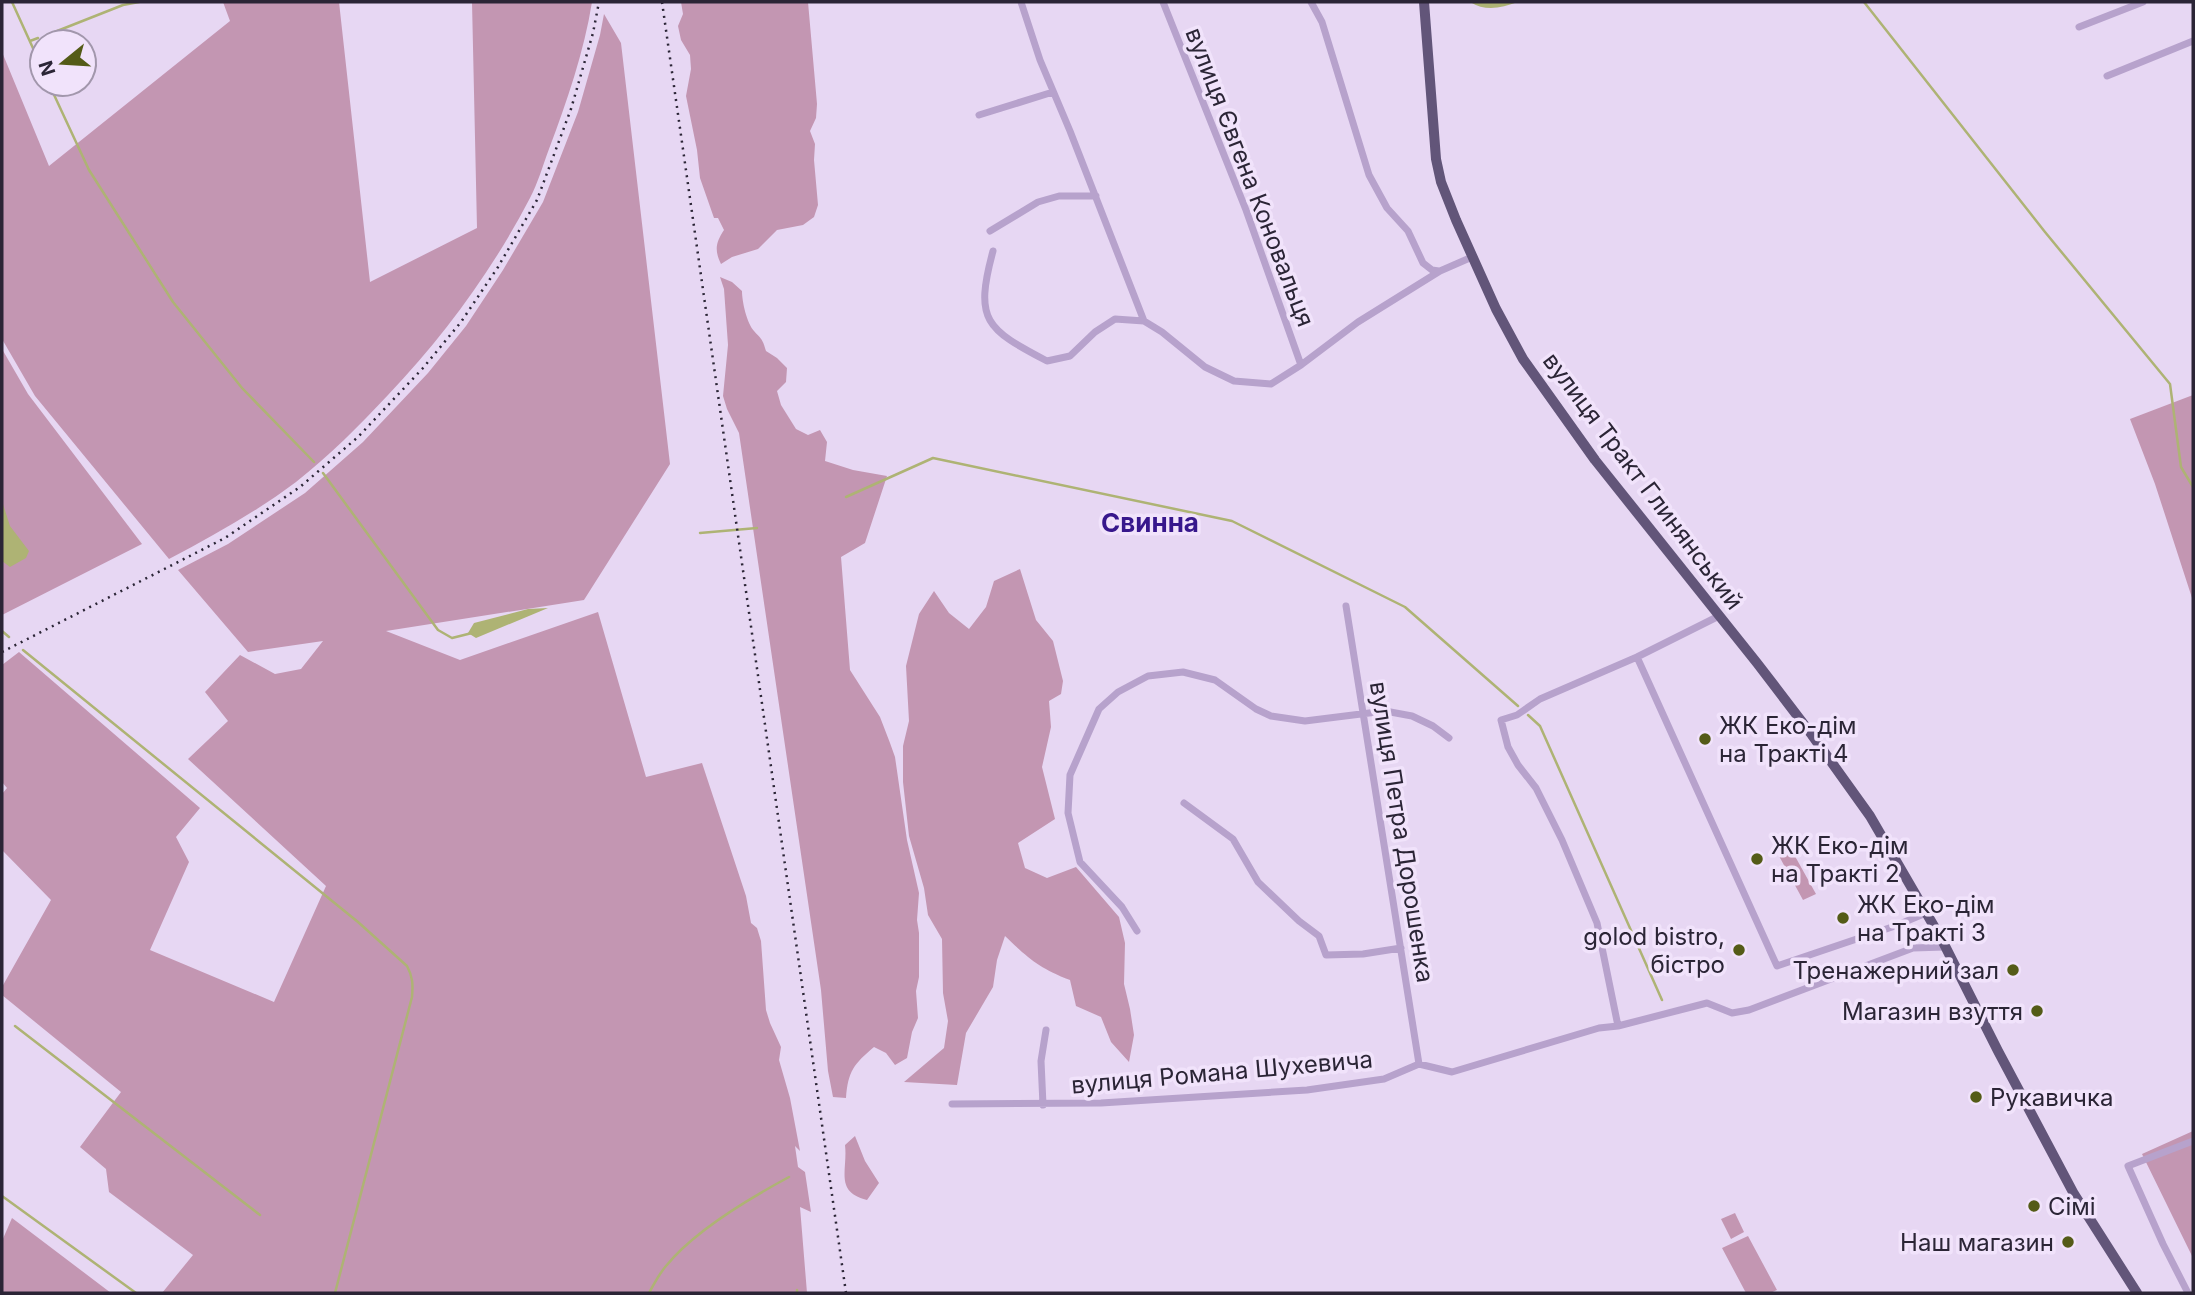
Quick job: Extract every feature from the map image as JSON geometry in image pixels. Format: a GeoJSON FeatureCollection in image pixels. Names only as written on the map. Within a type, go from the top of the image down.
{"type":"FeatureCollection","features":[{"type":"Feature","properties":{"kind":"main road","name":"вулиця Тракт Глинянський"},"geometry":{"type":"LineString","coordinates":[[1424,2],[1438,170],[1447,200],[1496,309],[1524,359],[1595,460],[1812,735],[1870,816],[1944,944],[2074,1194],[2137,1293]]}},
{"type":"Feature","properties":{"kind":"street"},"geometry":{"type":"LineString","coordinates":[[1021,2],[1040,60],[1144,321]]}},
{"type":"Feature","properties":{"kind":"street","name":"вулиця Євгена Коновальця"},"geometry":{"type":"LineString","coordinates":[[1163,2],[1246,210],[1301,365]]}},
{"type":"Feature","properties":{"kind":"street"},"geometry":{"type":"LineString","coordinates":[[1311,2],[1322,22],[1369,176],[1387,208],[1408,231],[1423,263],[1432,270],[1440,271]]}},
{"type":"Feature","properties":{"kind":"street"},"geometry":{"type":"LineString","coordinates":[[2078,27],[2143,2]]}},
{"type":"Feature","properties":{"kind":"street"},"geometry":{"type":"LineString","coordinates":[[2107,76],[2193,41]]}},
{"type":"Feature","properties":{"kind":"street"},"geometry":{"type":"LineString","coordinates":[[979,115],[1053,92]]}},
{"type":"Feature","properties":{"kind":"street"},"geometry":{"type":"LineString","coordinates":[[990,232],[1038,202],[1059,196],[1096,196]]}},
{"type":"Feature","properties":{"kind":"street"},"geometry":{"type":"LineString","coordinates":[[993,251],[985,280],[984,298],[988,321],[1012,343],[1047,361],[1070,356],[1094,332],[1115,319],[1144,321],[1205,367],[1234,381],[1271,384],[1358,322],[1440,271],[1472,257]]}},
{"type":"Feature","properties":{"kind":"street","name":"вулиця Петра Дорошенка"},"geometry":{"type":"LineString","coordinates":[[1346,606],[1419,1064]]}},
{"type":"Feature","properties":{"kind":"street"},"geometry":{"type":"LineString","coordinates":[[1618,1026],[1597,923],[1562,840],[1536,789],[1508,747],[1501,720],[1517,715],[1539,699],[1637,657],[1719,616]]}},
{"type":"Feature","properties":{"kind":"street"},"geometry":{"type":"LineString","coordinates":[[1637,657],[1777,966],[1926,913]]}},
{"type":"Feature","properties":{"kind":"street"},"geometry":{"type":"LineString","coordinates":[[1137,930],[1122,907],[1080,862],[1068,813],[1070,775],[1099,709],[1118,692],[1148,676],[1183,672],[1215,680],[1256,709],[1271,716],[1305,721],[1385,711],[1412,716],[1433,726],[1449,738]]}},
{"type":"Feature","properties":{"kind":"street"},"geometry":{"type":"LineString","coordinates":[[1184,803],[1233,839],[1258,882],[1319,936],[1326,955],[1363,954],[1401,948]]}},
{"type":"Feature","properties":{"kind":"street"},"geometry":{"type":"LineString","coordinates":[[1419,1064],[1452,1072],[1599,1028],[1618,1026],[1707,1003],[1732,1013],[1749,1010],[1913,948],[1944,944]]}},
{"type":"Feature","properties":{"kind":"street"},"geometry":{"type":"LineString","coordinates":[[1043,1105],[1041,1061],[1046,1030]]}},
{"type":"Feature","properties":{"kind":"street","name":"вулиця Романа Шухевича"},"geometry":{"type":"LineString","coordinates":[[952,1104],[1043,1105],[1307,1090],[1384,1079],[1419,1064]]}},
{"type":"Feature","properties":{"kind":"street"},"geometry":{"type":"LineString","coordinates":[[2188,1293],[2128,1166],[2193,1141]]}},
{"type":"Feature","properties":{"kind":"shaded area"},"geometry":{"type":"Polygon","coordinates":[[[223,2],[339,2],[370,282],[477,228],[472,2],[592,2],[574,76],[533,192],[500,251],[448,326],[377,407],[308,472],[250,513],[169,559],[35,396],[2,339],[2,52],[49,166],[230,21],[223,2]]]}},
{"type":"Feature","properties":{"kind":"shaded area"},"geometry":{"type":"Polygon","coordinates":[[[681,2],[808,2],[817,104],[816,118],[810,131],[815,144],[818,205],[814,217],[803,225],[777,230],[758,249],[732,257],[721,264],[717,246],[724,230],[718,218],[714,218],[700,178],[686,96],[691,69],[690,55],[681,40],[678,26],[683,14],[681,2]]]}},
{"type":"Feature","properties":{"kind":"shaded area"},"geometry":{"type":"Polygon","coordinates":[[[1470,2],[1518,2],[1494,8],[1470,2]]]}},
{"type":"Feature","properties":{"kind":"shaded area"},"geometry":{"type":"Polygon","coordinates":[[[604,14],[621,43],[670,464],[584,600],[386,631],[460,660],[598,612],[646,777],[702,763],[746,896],[751,923],[757,928],[761,941],[766,1010],[781,1047],[779,1060],[790,1098],[800,1151],[795,1146],[798,1167],[805,1172],[811,1212],[800,1207],[807,1293],[162,1293],[193,1255],[109,1192],[106,1169],[80,1147],[121,1092],[2,995],[2,987],[51,900],[2,850],[2,794],[7,788],[2,782],[2,665],[19,652],[200,808],[176,837],[189,862],[150,950],[274,1002],[326,886],[188,759],[228,721],[205,692],[240,655],[275,674],[301,669],[323,641],[248,652],[178,570],[228,544],[305,493],[363,442],[428,373],[466,326],[543,202],[578,112],[604,14]]]}},
{"type":"Feature","properties":{"kind":"shaded area"},"geometry":{"type":"Polygon","coordinates":[[[720,277],[732,282],[742,291],[745,312],[751,327],[762,340],[766,351],[787,368],[786,382],[777,391],[781,405],[796,429],[808,435],[820,430],[827,442],[825,461],[853,470],[887,476],[865,543],[841,557],[850,670],[880,717],[895,757],[907,840],[919,893],[919,977],[916,991],[918,1018],[907,1058],[895,1065],[886,1053],[874,1047],[853,1069],[846,1098],[833,1097],[828,1071],[821,990],[739,433],[723,396],[728,345],[724,289],[720,277]]]}},
{"type":"Feature","properties":{"kind":"shaded area"},"geometry":{"type":"Polygon","coordinates":[[[2,349],[28,394],[142,544],[2,615],[2,349]]]}},
{"type":"Feature","properties":{"kind":"shaded area"},"geometry":{"type":"Polygon","coordinates":[[[2193,395],[2193,601],[2155,484],[2130,419],[2193,395]]]}},
{"type":"Feature","properties":{"kind":"shaded area"},"geometry":{"type":"Polygon","coordinates":[[[2,501],[10,526],[29,551],[26,558],[10,567],[2,561],[2,501]]]}},
{"type":"Feature","properties":{"kind":"shaded area"},"geometry":{"type":"Polygon","coordinates":[[[1020,569],[1036,620],[1053,641],[1063,681],[1061,694],[1049,701],[1051,727],[1042,767],[1055,819],[1018,843],[1025,868],[1047,878],[1076,867],[1119,917],[1125,943],[1124,984],[1134,1035],[1129,1062],[1111,1042],[1101,1017],[1076,1006],[1070,980],[1035,962],[1005,936],[997,960],[993,987],[966,1033],[957,1085],[904,1082],[944,1048],[948,1021],[943,993],[942,939],[928,915],[924,888],[909,836],[903,782],[903,746],[909,721],[906,666],[919,614],[934,591],[949,613],[969,629],[986,607],[994,581],[1020,569]]]}},
{"type":"Feature","properties":{"kind":"shaded area"},"geometry":{"type":"Polygon","coordinates":[[[548,608],[476,638],[468,633],[474,623],[528,609],[548,608]]]}},
{"type":"Feature","properties":{"kind":"shaded area"},"geometry":{"type":"Polygon","coordinates":[[[1791,849],[1816,894],[1803,900],[1779,856],[1791,849]]]}},
{"type":"Feature","properties":{"kind":"shaded area"},"geometry":{"type":"Polygon","coordinates":[[[2193,1131],[2193,1258],[2142,1154],[2193,1131]]]}},
{"type":"Feature","properties":{"kind":"shaded area"},"geometry":{"type":"Polygon","coordinates":[[[855,1136],[865,1161],[879,1183],[867,1200],[850,1192],[846,1186],[845,1145],[855,1136]]]}},
{"type":"Feature","properties":{"kind":"shaded area"},"geometry":{"type":"Polygon","coordinates":[[[1735,1213],[1744,1232],[1731,1239],[1721,1219],[1735,1213]]]}},
{"type":"Feature","properties":{"kind":"shaded area"},"geometry":{"type":"Polygon","coordinates":[[[12,1218],[111,1293],[2,1293],[2,1241],[12,1218]]]}},
{"type":"Feature","properties":{"kind":"shaded area"},"geometry":{"type":"Polygon","coordinates":[[[1748,1236],[1777,1290],[1770,1293],[1746,1293],[1722,1248],[1748,1236]]]}},
{"type":"Feature","properties":{"kind":"waterway"},"geometry":{"type":"LineString","coordinates":[[12,2],[28,37]]}},
{"type":"Feature","properties":{"kind":"waterway"},"geometry":{"type":"LineString","coordinates":[[65,28],[123,5],[139,2]]}},
{"type":"Feature","properties":{"kind":"waterway"},"geometry":{"type":"LineString","coordinates":[[1864,2],[2045,232],[2170,384],[2181,467],[2193,487]]}},
{"type":"Feature","properties":{"kind":"waterway"},"geometry":{"type":"LineString","coordinates":[[56,98],[89,170],[173,302],[242,388],[314,462]]}},
{"type":"Feature","properties":{"kind":"waterway"},"geometry":{"type":"LineString","coordinates":[[846,497],[933,458],[1232,521],[1405,607],[1518,706]]}},
{"type":"Feature","properties":{"kind":"waterway"},"geometry":{"type":"LineString","coordinates":[[323,473],[438,630],[452,638],[472,633]]}},
{"type":"Feature","properties":{"kind":"waterway"},"geometry":{"type":"LineString","coordinates":[[700,533],[757,528]]}},
{"type":"Feature","properties":{"kind":"waterway"},"geometry":{"type":"LineString","coordinates":[[2,631],[9,637]]}},
{"type":"Feature","properties":{"kind":"waterway"},"geometry":{"type":"LineString","coordinates":[[23,650],[358,922],[409,970],[412,997],[335,1293]]}},
{"type":"Feature","properties":{"kind":"waterway"},"geometry":{"type":"LineString","coordinates":[[1528,715],[1540,726],[1662,1000]]}},
{"type":"Feature","properties":{"kind":"waterway"},"geometry":{"type":"LineString","coordinates":[[15,1026],[260,1215]]}},
{"type":"Feature","properties":{"kind":"waterway"},"geometry":{"type":"LineString","coordinates":[[649,1293],[663,1269],[692,1240],[740,1205],[789,1177]]}},
{"type":"Feature","properties":{"kind":"waterway"},"geometry":{"type":"LineString","coordinates":[[2,1196],[136,1293]]}},
{"type":"Feature","properties":{"kind":"railway"},"geometry":{"type":"LineString","coordinates":[[2,652],[225,538],[300,487],[358,437],[423,368],[461,322],[498,267],[537,200],[571,109],[599,2]]}},
{"type":"Feature","properties":{"kind":"railway"},"geometry":{"type":"LineString","coordinates":[[662,2],[846,1293]]}},
{"type":"Feature","properties":{"kind":"place","name":"ЖК Еко-дім на Тракті 4"},"geometry":{"type":"Point","coordinates":[1705,739]}},
{"type":"Feature","properties":{"kind":"place","name":"ЖК Еко-дім на Тракті 2"},"geometry":{"type":"Point","coordinates":[1757,859]}},
{"type":"Feature","properties":{"kind":"place","name":"ЖК Еко-дім на Тракті 3"},"geometry":{"type":"Point","coordinates":[1843,918]}},
{"type":"Feature","properties":{"kind":"place","name":"golod bistro, бістро"},"geometry":{"type":"Point","coordinates":[1739,950]}},
{"type":"Feature","properties":{"kind":"place","name":"Тренажерний зал"},"geometry":{"type":"Point","coordinates":[2013,970]}},
{"type":"Feature","properties":{"kind":"place","name":"Магазин взуття"},"geometry":{"type":"Point","coordinates":[2037,1011]}},
{"type":"Feature","properties":{"kind":"place","name":"Рукавичка"},"geometry":{"type":"Point","coordinates":[1976,1097]}},
{"type":"Feature","properties":{"kind":"place","name":"Сімі"},"geometry":{"type":"Point","coordinates":[2034,1206]}},
{"type":"Feature","properties":{"kind":"place","name":"Наш магазин"},"geometry":{"type":"Point","coordinates":[2068,1242]}},
{"type":"Feature","properties":{"kind":"district","name":"Свинна"},"geometry":{"type":"Point","coordinates":[1150,522]}}]}
